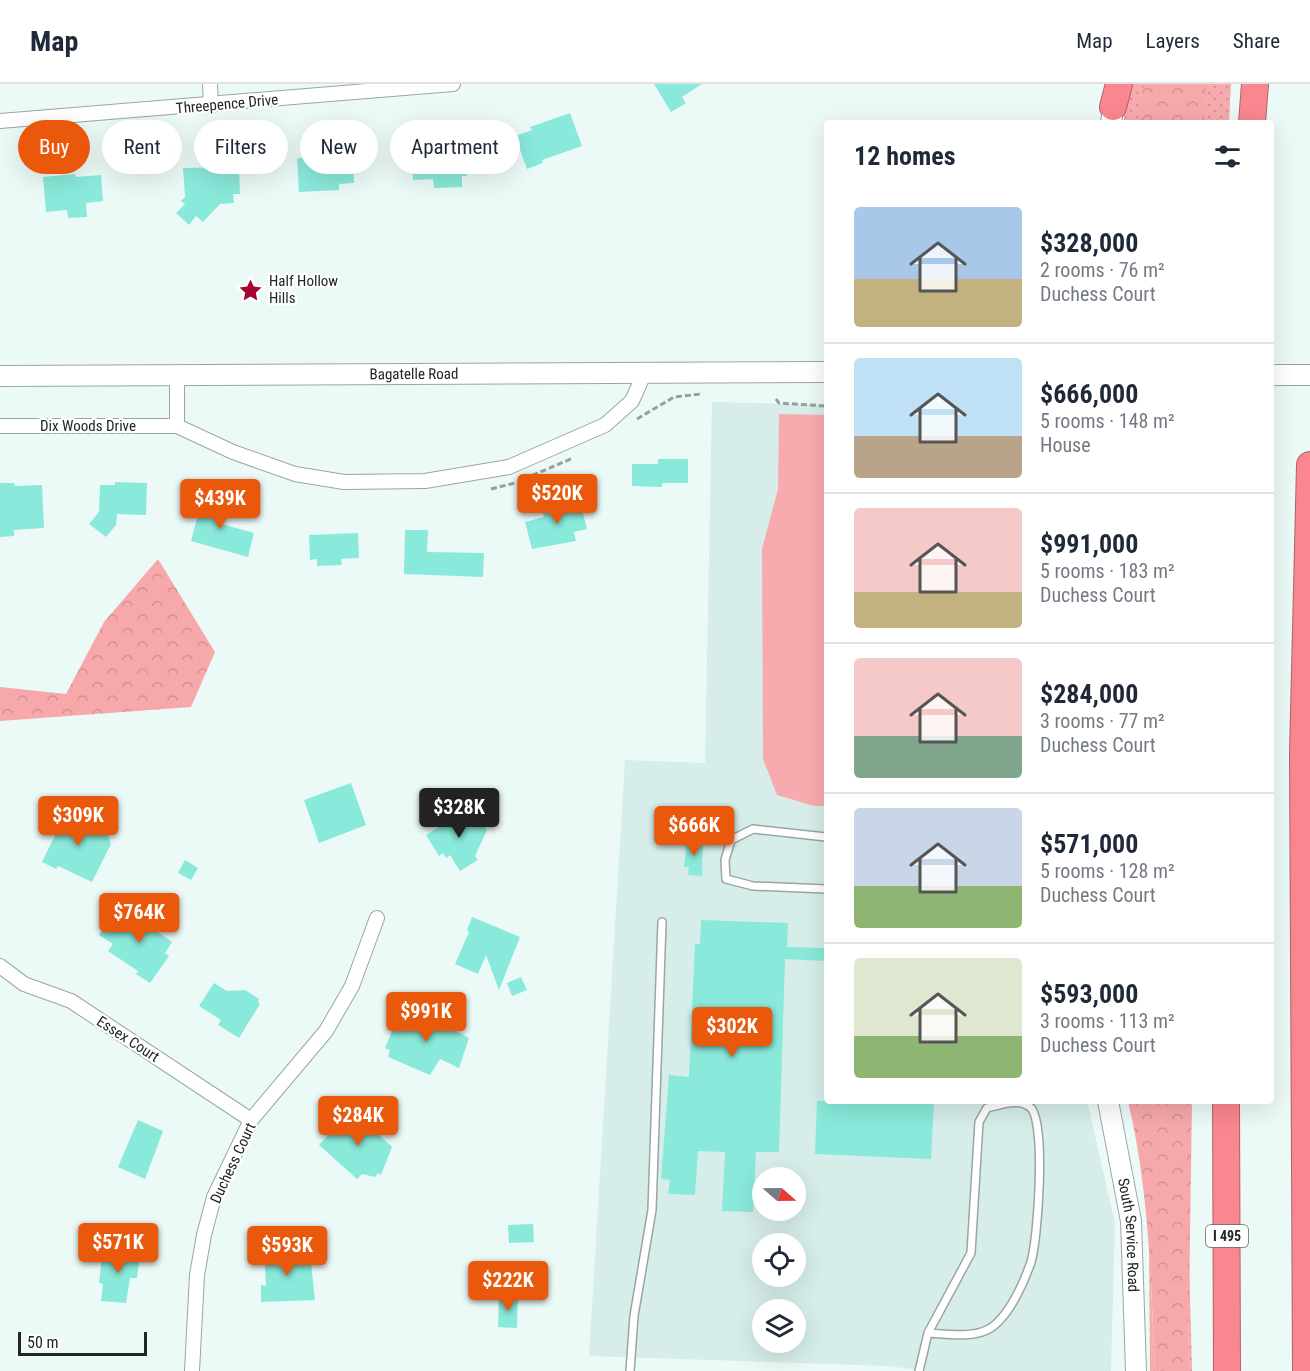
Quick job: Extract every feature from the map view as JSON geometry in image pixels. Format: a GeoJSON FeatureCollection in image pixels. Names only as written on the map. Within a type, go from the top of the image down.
{"type":"FeatureCollection","features":[{"type":"Feature","properties":{"kind":"highway"},"geometry":{"type":"LineString","coordinates":[[1252,120],[1255,84]]}},
{"type":"Feature","properties":{"kind":"highway"},"geometry":{"type":"LineString","coordinates":[[1307,1349],[1303,753],[1310,465]]}},
{"type":"Feature","properties":{"kind":"highway"},"geometry":{"type":"LineString","coordinates":[[1213,1104],[1227,1361]]}},
{"type":"Feature","properties":{"kind":"highway","name":"I 495"},"geometry":{"type":"LineString","coordinates":[[1226,1104],[1227,1361]]}},
{"type":"Feature","properties":{"kind":"street"},"geometry":{"type":"LineString","coordinates":[[210,84],[211,106]]}},
{"type":"Feature","properties":{"kind":"street","name":"Threepence Drive"},"geometry":{"type":"LineString","coordinates":[[0,121],[211,106],[453,84]]}},
{"type":"Feature","properties":{"kind":"street","name":"Bagatelle Road"},"geometry":{"type":"LineString","coordinates":[[0,376],[824,372]]}},
{"type":"Feature","properties":{"kind":"street","name":"Dix Woods Drive"},"geometry":{"type":"LineString","coordinates":[[0,426],[177,426],[233,452],[295,474],[344,482],[425,481],[508,467],[605,425],[632,401],[644,374]]}},
{"type":"Feature","properties":{"kind":"street"},"geometry":{"type":"LineString","coordinates":[[177,375],[177,426]]}},
{"type":"Feature","properties":{"kind":"street"},"geometry":{"type":"LineString","coordinates":[[1274,375],[1310,375]]}},
{"type":"Feature","properties":{"kind":"street","name":"Duchess Court"},"geometry":{"type":"LineString","coordinates":[[192,1371],[197,1275],[214,1197],[251,1120],[326,1031],[352,986],[377,918]]}},
{"type":"Feature","properties":{"kind":"street","name":"Essex Court"},"geometry":{"type":"LineString","coordinates":[[0,966],[24,984],[71,1002],[251,1120]]}},
{"type":"Feature","properties":{"kind":"street","name":"South Service Road"},"geometry":{"type":"LineString","coordinates":[[1108,1104],[1121,1161],[1131,1221],[1136,1371]]}},
{"type":"Feature","properties":{"kind":"lane"},"geometry":{"type":"LineString","coordinates":[[824,837],[753,830],[731,840],[725,860],[726,879],[753,886],[824,889]]}},
{"type":"Feature","properties":{"kind":"lane"},"geometry":{"type":"LineString","coordinates":[[630,1371],[634,1316],[652,1210],[662,922]]}},
{"type":"Feature","properties":{"kind":"lane"},"geometry":{"type":"LineString","coordinates":[[919,1371],[928,1333],[971,1253],[979,1122],[987,1108],[1008,1104]]}},
{"type":"Feature","properties":{"kind":"lane"},"geometry":{"type":"LineString","coordinates":[[928,1333],[963,1334],[988,1329],[1013,1304],[1031,1260],[1038,1207],[1039,1126],[1031,1108],[1023,1104]]}},
{"type":"Feature","properties":{"kind":"path"},"geometry":{"type":"LineString","coordinates":[[776,399],[779,403],[824,406]]}},
{"type":"Feature","properties":{"kind":"shaded area"},"geometry":{"type":"Polygon","coordinates":[[[1131,84],[1231,84],[1229,120],[1124,120],[1131,84]]]}},
{"type":"Feature","properties":{"kind":"shaded area"},"geometry":{"type":"Polygon","coordinates":[[[712,402],[824,405],[824,1104],[1088,1104],[1115,1223],[1111,1371],[929,1371],[887,1366],[589,1356],[625,760],[705,763],[712,402]]]}},
{"type":"Feature","properties":{"kind":"shaded area"},"geometry":{"type":"Polygon","coordinates":[[[779,414],[824,415],[824,806],[814,806],[777,795],[763,759],[762,549],[778,489],[779,414]]]}},
{"type":"Feature","properties":{"kind":"shaded area"},"geometry":{"type":"Polygon","coordinates":[[[1149,1238],[1155,1371],[1150,1371],[1149,1238]]]}},
{"type":"Feature","properties":{"kind":"shaded area"},"geometry":{"type":"Polygon","coordinates":[[[1189,1258],[1192,1371],[1188,1371],[1189,1258]]]}},
{"type":"Feature","properties":{"kind":"green space"},"geometry":{"type":"Polygon","coordinates":[[[1144,84],[1206,84],[1204,120],[1138,120],[1144,84]]]}},
{"type":"Feature","properties":{"kind":"green space"},"geometry":{"type":"Polygon","coordinates":[[[158,559],[215,652],[191,707],[0,721],[0,687],[66,694],[104,622],[158,559]]]}},
{"type":"Feature","properties":{"kind":"green space"},"geometry":{"type":"Polygon","coordinates":[[[1129,1104],[1192,1104],[1188,1371],[1155,1371],[1145,1202],[1129,1104]]]}},
{"type":"Feature","properties":{"kind":"building"},"geometry":{"type":"Polygon","coordinates":[[[654,84],[702,84],[682,97],[686,103],[671,112],[654,84]]]}},
{"type":"Feature","properties":{"kind":"building"},"geometry":{"type":"Polygon","coordinates":[[[570,113],[582,146],[542,160],[543,163],[527,169],[520,150],[520,134],[532,130],[530,127],[570,113]]]}},
{"type":"Feature","properties":{"kind":"building"},"geometry":{"type":"Polygon","coordinates":[[[297,158],[300,158],[300,174],[354,174],[354,183],[339,184],[339,190],[299,192],[297,158]]]}},
{"type":"Feature","properties":{"kind":"building"},"geometry":{"type":"Polygon","coordinates":[[[183,168],[194,168],[194,174],[239,174],[240,194],[233,194],[234,203],[220,204],[203,222],[196,216],[189,225],[176,213],[185,204],[181,201],[185,197],[183,168]]]}},
{"type":"Feature","properties":{"kind":"building"},"geometry":{"type":"Polygon","coordinates":[[[75,174],[76,177],[101,175],[103,201],[86,203],[87,217],[68,218],[67,210],[46,212],[43,177],[75,174]]]}},
{"type":"Feature","properties":{"kind":"building"},"geometry":{"type":"Polygon","coordinates":[[[413,174],[467,174],[467,176],[462,176],[462,187],[434,188],[433,179],[413,180],[413,174]]]}},
{"type":"Feature","properties":{"kind":"building"},"geometry":{"type":"Polygon","coordinates":[[[658,459],[688,459],[688,483],[662,483],[662,487],[632,486],[632,464],[658,464],[658,459]]]}},
{"type":"Feature","properties":{"kind":"building"},"geometry":{"type":"Polygon","coordinates":[[[115,482],[147,483],[146,515],[117,514],[116,525],[106,537],[89,524],[99,512],[100,485],[115,485],[115,482]]]}},
{"type":"Feature","properties":{"kind":"building"},"geometry":{"type":"Polygon","coordinates":[[[0,483],[14,483],[15,486],[42,485],[44,528],[14,530],[14,536],[0,537],[0,483]]]}},
{"type":"Feature","properties":{"kind":"building"},"geometry":{"type":"Polygon","coordinates":[[[203,496],[227,503],[221,524],[254,533],[248,557],[191,541],[203,496]]]}},
{"type":"Feature","properties":{"kind":"building"},"geometry":{"type":"Polygon","coordinates":[[[579,498],[587,529],[574,532],[576,541],[532,549],[525,522],[544,517],[542,510],[566,504],[566,500],[579,498]]]}},
{"type":"Feature","properties":{"kind":"building"},"geometry":{"type":"Polygon","coordinates":[[[405,530],[428,530],[427,552],[484,553],[483,577],[404,574],[405,530]]]}},
{"type":"Feature","properties":{"kind":"building"},"geometry":{"type":"Polygon","coordinates":[[[358,533],[359,558],[341,559],[342,565],[317,566],[317,559],[310,560],[309,535],[358,533]]]}},
{"type":"Feature","properties":{"kind":"building"},"geometry":{"type":"Polygon","coordinates":[[[351,783],[366,825],[319,843],[304,800],[351,783]]]}},
{"type":"Feature","properties":{"kind":"building"},"geometry":{"type":"Polygon","coordinates":[[[464,811],[478,816],[487,830],[475,856],[478,860],[460,871],[450,855],[446,858],[443,853],[439,856],[426,835],[464,811]]]}},
{"type":"Feature","properties":{"kind":"building"},"geometry":{"type":"Polygon","coordinates":[[[89,814],[96,833],[107,832],[111,844],[92,882],[58,866],[56,869],[42,862],[65,815],[70,817],[89,814]]]}},
{"type":"Feature","properties":{"kind":"building"},"geometry":{"type":"Polygon","coordinates":[[[687,839],[703,839],[702,876],[688,875],[689,867],[684,867],[687,839]]]}},
{"type":"Feature","properties":{"kind":"building"},"geometry":{"type":"Polygon","coordinates":[[[185,860],[198,868],[191,880],[178,873],[185,860]]]}},
{"type":"Feature","properties":{"kind":"building"},"geometry":{"type":"Polygon","coordinates":[[[137,908],[159,923],[155,930],[172,942],[165,953],[169,956],[150,983],[136,974],[138,971],[108,951],[113,944],[99,935],[109,920],[123,929],[137,908]]]}},
{"type":"Feature","properties":{"kind":"building"},"geometry":{"type":"Polygon","coordinates":[[[472,917],[520,937],[499,990],[486,955],[478,974],[455,964],[469,932],[467,930],[472,917]]]}},
{"type":"Feature","properties":{"kind":"building"},"geometry":{"type":"Polygon","coordinates":[[[701,920],[788,923],[787,947],[824,948],[824,961],[785,959],[779,1152],[756,1152],[755,1167],[752,1167],[752,1212],[722,1211],[725,1152],[698,1151],[695,1195],[668,1194],[670,1180],[661,1179],[669,1075],[689,1077],[695,944],[700,944],[701,920]]]}},
{"type":"Feature","properties":{"kind":"building"},"geometry":{"type":"Polygon","coordinates":[[[521,977],[527,990],[512,996],[507,983],[521,977]]]}},
{"type":"Feature","properties":{"kind":"building"},"geometry":{"type":"Polygon","coordinates":[[[214,983],[227,991],[245,990],[259,999],[260,1004],[239,1038],[218,1025],[221,1020],[199,1006],[214,983]]]}},
{"type":"Feature","properties":{"kind":"building"},"geometry":{"type":"Polygon","coordinates":[[[409,1007],[447,1023],[446,1026],[469,1038],[459,1068],[440,1059],[430,1075],[388,1057],[390,1050],[385,1048],[393,1029],[398,1031],[409,1007]]]}},
{"type":"Feature","properties":{"kind":"building"},"geometry":{"type":"Polygon","coordinates":[[[817,1101],[824,1101],[824,1104],[934,1104],[931,1159],[815,1154],[817,1101]]]}},
{"type":"Feature","properties":{"kind":"building"},"geometry":{"type":"Polygon","coordinates":[[[357,1107],[371,1121],[368,1125],[392,1147],[381,1175],[378,1173],[375,1177],[362,1174],[357,1179],[319,1145],[330,1133],[332,1135],[357,1107]]]}},
{"type":"Feature","properties":{"kind":"building"},"geometry":{"type":"Polygon","coordinates":[[[138,1120],[163,1131],[145,1179],[118,1167],[138,1120]]]}},
{"type":"Feature","properties":{"kind":"building"},"geometry":{"type":"Polygon","coordinates":[[[533,1224],[534,1242],[509,1243],[508,1225],[533,1224]]]}},
{"type":"Feature","properties":{"kind":"building"},"geometry":{"type":"Polygon","coordinates":[[[288,1248],[288,1255],[310,1254],[315,1300],[261,1302],[261,1285],[266,1286],[264,1249],[288,1248]]]}},
{"type":"Feature","properties":{"kind":"building"},"geometry":{"type":"Polygon","coordinates":[[[103,1249],[140,1253],[137,1278],[130,1278],[126,1303],[101,1301],[103,1284],[99,1283],[103,1249]]]}},
{"type":"Feature","properties":{"kind":"building"},"geometry":{"type":"Polygon","coordinates":[[[499,1295],[518,1296],[517,1328],[498,1327],[499,1295]]]}},
{"type":"Feature","properties":{"kind":"place","name":"Half Hollow Hills"},"geometry":{"type":"Point","coordinates":[251,290]}}]}
